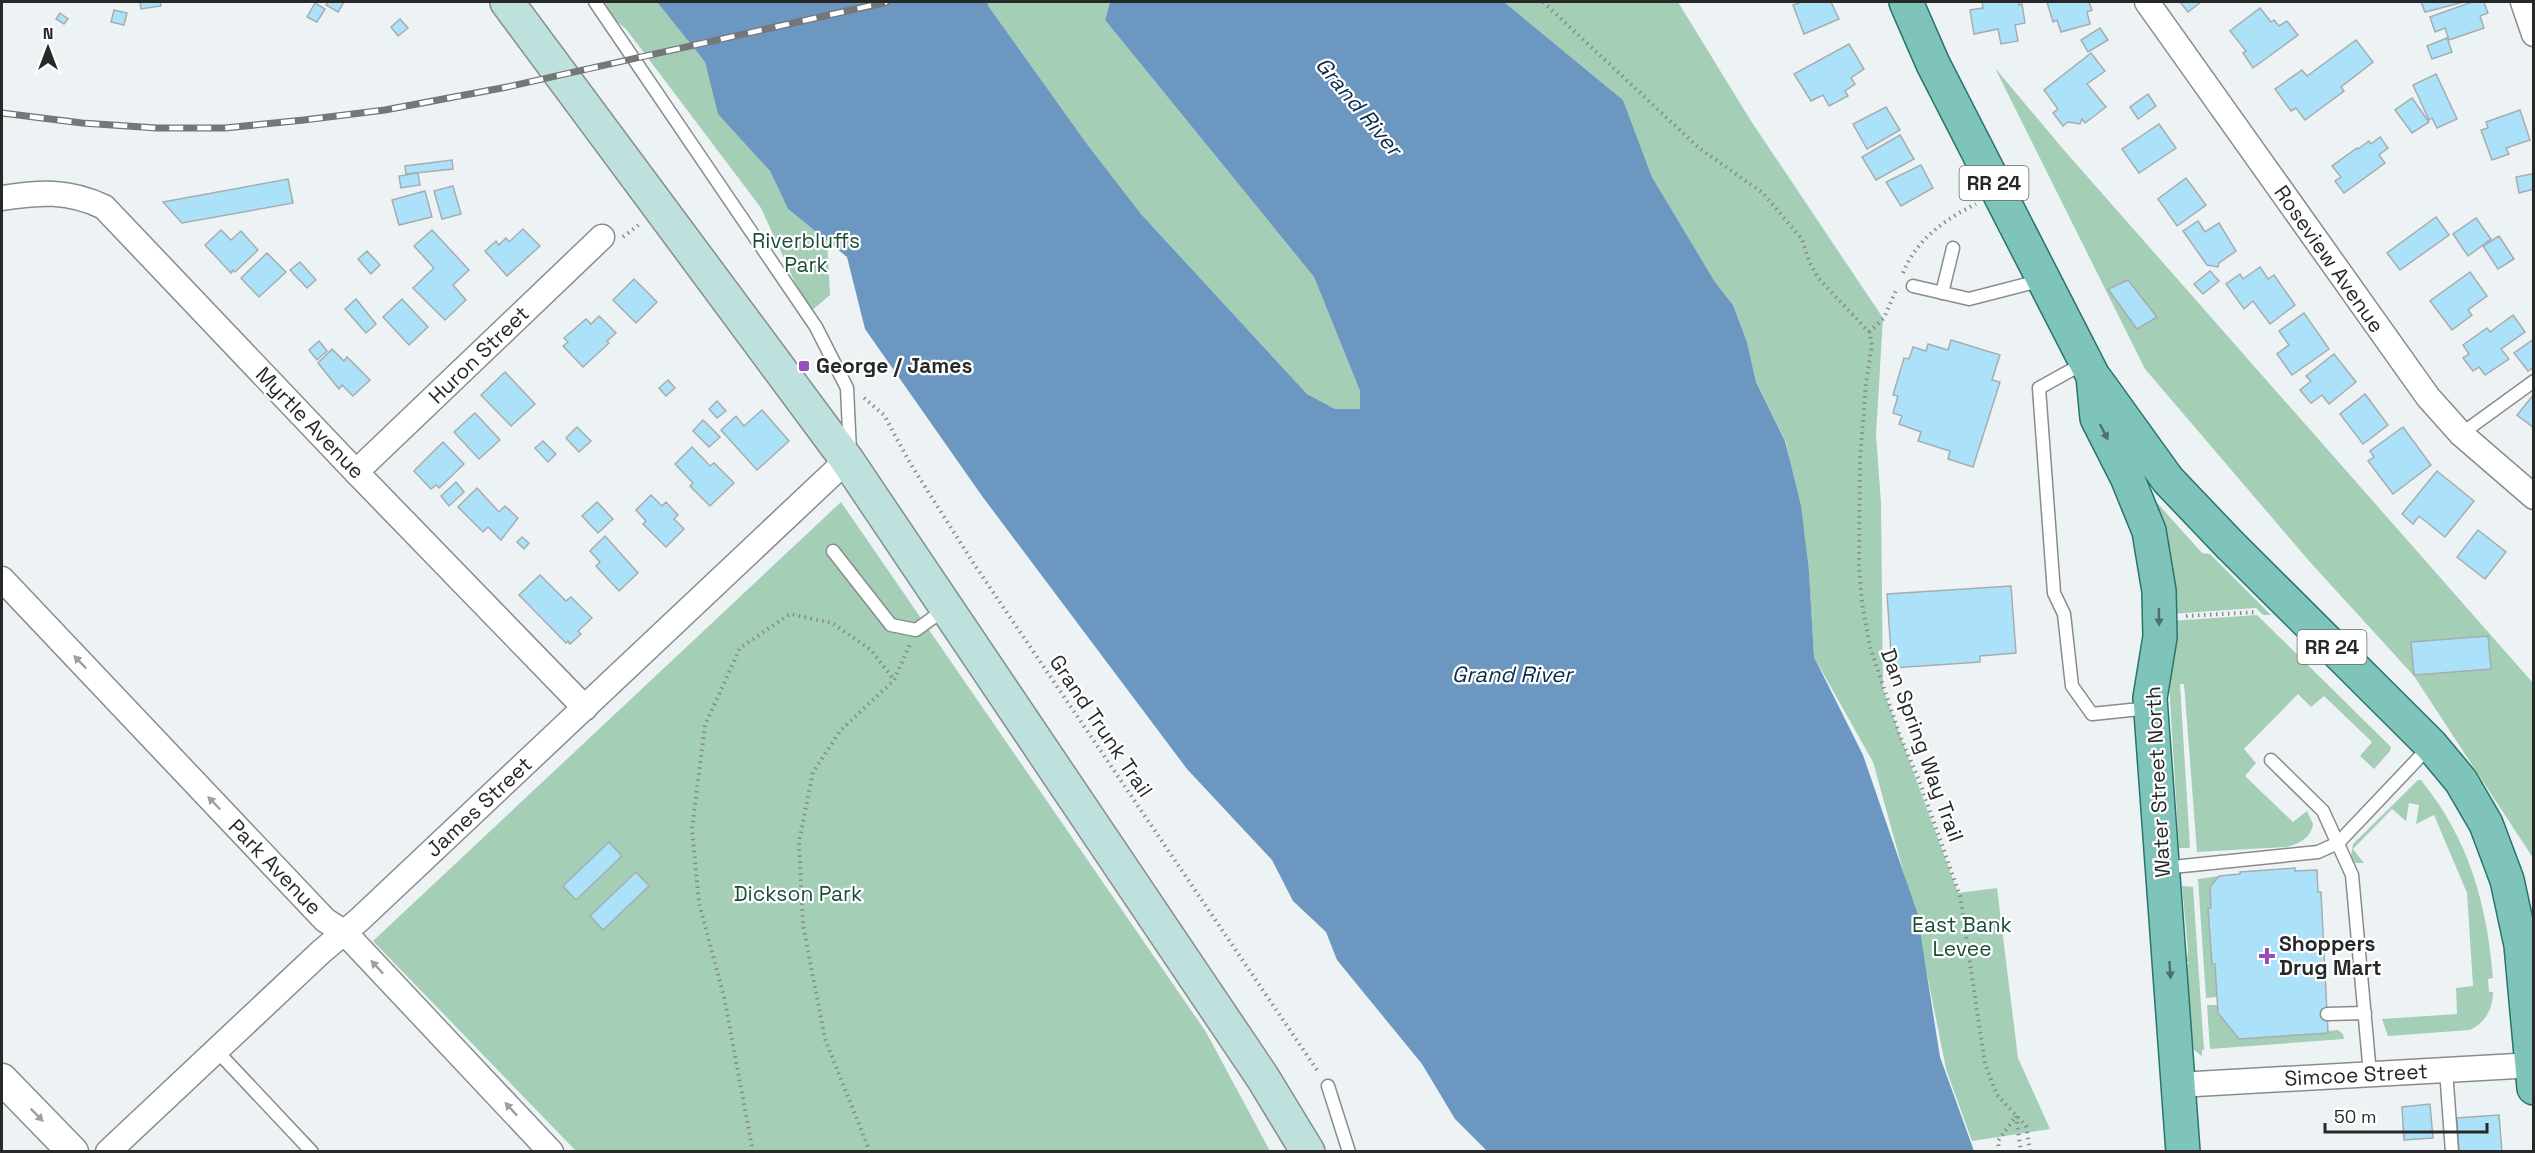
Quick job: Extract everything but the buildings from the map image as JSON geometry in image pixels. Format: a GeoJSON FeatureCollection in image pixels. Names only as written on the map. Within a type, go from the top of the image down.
{"type":"FeatureCollection","features":[{"type":"Feature","properties":{"kind":"main road"},"geometry":{"type":"LineString","coordinates":[[507,2],[847,460],[1263,1078],[1308,1152]]}},
{"type":"Feature","properties":{"kind":"main road","name":"Water Street North"},"geometry":{"type":"LineString","coordinates":[[1906,2],[1933,64],[2089,369],[2097,418],[2127,477],[2149,531],[2159,591],[2160,637],[2152,676],[2151,708],[2182,1152]]}},
{"type":"Feature","properties":{"kind":"main road","name":"RR 24"},"geometry":{"type":"LineString","coordinates":[[2089,369],[2168,480],[2231,546],[2431,744],[2461,781],[2486,824],[2507,880],[2521,945],[2533,1073]]}},
{"type":"Feature","properties":{"kind":"street","name":"Roseview Avenue"},"geometry":{"type":"LineString","coordinates":[[2147,2],[2428,397],[2461,435],[2534,497]]}},
{"type":"Feature","properties":{"kind":"street"},"geometry":{"type":"LineString","coordinates":[[2523,2],[2534,34]]}},
{"type":"Feature","properties":{"kind":"street","name":"Myrtle Avenue"},"geometry":{"type":"LineString","coordinates":[[6,197],[56,193],[82,196],[104,207],[585,708]]}},
{"type":"Feature","properties":{"kind":"street","name":"Huron Street"},"geometry":{"type":"LineString","coordinates":[[356,472],[611,238]]}},
{"type":"Feature","properties":{"kind":"street","name":"James Street"},"geometry":{"type":"LineString","coordinates":[[108,1152],[322,951],[345,933],[847,460]]}},
{"type":"Feature","properties":{"kind":"street","name":"Park Avenue"},"geometry":{"type":"LineString","coordinates":[[2,579],[325,920],[345,933],[551,1152]]}},
{"type":"Feature","properties":{"kind":"street","name":"Simcoe Street"},"geometry":{"type":"LineString","coordinates":[[2178,1085],[2446,1070],[2533,1073]]}},
{"type":"Feature","properties":{"kind":"street"},"geometry":{"type":"LineString","coordinates":[[2,1079],[73,1152]]}},
{"type":"Feature","properties":{"kind":"lane"},"geometry":{"type":"LineString","coordinates":[[595,2],[816,327],[847,388],[850,451],[847,460]]}},
{"type":"Feature","properties":{"kind":"lane"},"geometry":{"type":"LineString","coordinates":[[1942,293],[1953,248]]}},
{"type":"Feature","properties":{"kind":"lane"},"geometry":{"type":"LineString","coordinates":[[1913,286],[1969,299],[2044,280]]}},
{"type":"Feature","properties":{"kind":"lane"},"geometry":{"type":"LineString","coordinates":[[2089,369],[2039,388],[2054,593],[2064,614],[2072,686],[2092,714],[2151,708]]}},
{"type":"Feature","properties":{"kind":"lane"},"geometry":{"type":"LineString","coordinates":[[2461,435],[2534,381]]}},
{"type":"Feature","properties":{"kind":"lane"},"geometry":{"type":"LineString","coordinates":[[833,551],[891,625],[916,630],[946,608]]}},
{"type":"Feature","properties":{"kind":"lane"},"geometry":{"type":"LineString","coordinates":[[2163,868],[2318,852],[2338,843],[2431,744]]}},
{"type":"Feature","properties":{"kind":"lane"},"geometry":{"type":"LineString","coordinates":[[2271,760],[2323,811],[2352,875],[2370,1074]]}},
{"type":"Feature","properties":{"kind":"lane"},"geometry":{"type":"LineString","coordinates":[[2327,1014],[2365,1013]]}},
{"type":"Feature","properties":{"kind":"lane"},"geometry":{"type":"LineString","coordinates":[[216,1050],[312,1152]]}},
{"type":"Feature","properties":{"kind":"lane"},"geometry":{"type":"LineString","coordinates":[[2446,1070],[2452,1152]]}},
{"type":"Feature","properties":{"kind":"lane"},"geometry":{"type":"LineString","coordinates":[[1328,1086],[1345,1151]]}},
{"type":"Feature","properties":{"kind":"path"},"geometry":{"type":"LineString","coordinates":[[1543,2],[1699,148],[1763,193],[1802,238],[1809,261],[1818,278],[1869,332],[1884,318],[1898,284]]}},
{"type":"Feature","properties":{"kind":"path"},"geometry":{"type":"LineString","coordinates":[[1902,275],[1909,258],[1924,238],[1971,206],[1999,192]]}},
{"type":"Feature","properties":{"kind":"path"},"geometry":{"type":"LineString","coordinates":[[611,238],[644,221]]}},
{"type":"Feature","properties":{"kind":"path","name":"Dan Spring Way Trail"},"geometry":{"type":"LineString","coordinates":[[1869,332],[1872,345],[1866,383],[1860,459],[1859,565],[1862,603],[1870,647],[1900,736],[1919,780],[1960,896],[1985,1064],[1997,1095],[2026,1126],[2030,1152]]}},
{"type":"Feature","properties":{"kind":"path","name":"Grand Trunk Trail"},"geometry":{"type":"LineString","coordinates":[[847,388],[864,398],[884,415],[910,463],[974,564],[1328,1086]]}},
{"type":"Feature","properties":{"kind":"path"},"geometry":{"type":"LineString","coordinates":[[2159,618],[2257,612]]}},
{"type":"Feature","properties":{"kind":"path"},"geometry":{"type":"LineString","coordinates":[[753,1152],[724,997],[699,903],[692,829],[705,725],[740,648],[790,614],[832,623],[871,650],[894,680]]}},
{"type":"Feature","properties":{"kind":"path"},"geometry":{"type":"LineString","coordinates":[[870,1152],[825,1039],[803,925],[799,842],[813,772],[840,731],[894,680],[916,630]]}},
{"type":"Feature","properties":{"kind":"path"},"geometry":{"type":"LineString","coordinates":[[1999,1152],[1998,1141],[2016,1116]]}},
{"type":"Feature","properties":{"kind":"path"},"geometry":{"type":"LineString","coordinates":[[2016,1116],[2021,1152]]}},
{"type":"Feature","properties":{"kind":"green space","name":"Riverbluffs Park"},"geometry":{"type":"Polygon","coordinates":[[[594,2],[657,2],[705,62],[719,114],[770,171],[788,209],[827,241],[830,295],[809,313],[761,208],[626,29],[594,2]]]}},
{"type":"Feature","properties":{"kind":"green space"},"geometry":{"type":"Polygon","coordinates":[[[987,2],[1110,2],[1105,20],[1314,277],[1360,391],[1360,410],[1335,409],[1307,394],[1141,214],[1087,144],[987,2]]]}},
{"type":"Feature","properties":{"kind":"green space","name":"East Bank Levee"},"geometry":{"type":"Polygon","coordinates":[[[1504,2],[1678,2],[1751,121],[1883,318],[1876,435],[1881,503],[1883,689],[1958,893],[1997,888],[2018,1058],[2050,1129],[1972,1141],[1946,1069],[1915,914],[1873,762],[1814,657],[1809,571],[1786,442],[1756,382],[1747,342],[1733,305],[1715,282],[1652,177],[1623,100],[1504,2]]]}},
{"type":"Feature","properties":{"kind":"green space"},"geometry":{"type":"Polygon","coordinates":[[[1995,68],[2063,149],[2533,683],[2533,858],[2414,676],[2310,562],[2145,369],[1995,68]]]}},
{"type":"Feature","properties":{"kind":"green space"},"geometry":{"type":"Polygon","coordinates":[[[2150,495],[2202,553],[2210,554],[2271,615],[2263,615],[2256,608],[2170,614],[2150,495]]]}},
{"type":"Feature","properties":{"kind":"green space","name":"Dickson Park"},"geometry":{"type":"Polygon","coordinates":[[[841,502],[1206,1032],[1270,1151],[576,1151],[373,941],[841,502]]]}},
{"type":"Feature","properties":{"kind":"green space"},"geometry":{"type":"Polygon","coordinates":[[[2257,615],[2391,747],[2390,751],[2374,769],[2360,756],[2372,742],[2324,696],[2311,707],[2298,694],[2244,749],[2256,763],[2245,776],[2293,822],[2307,811],[2313,824],[2310,833],[2300,842],[2286,847],[2197,852],[2184,684],[2180,684],[2190,848],[2179,848],[2169,684],[2170,621],[2257,615]]]}},
{"type":"Feature","properties":{"kind":"green space"},"geometry":{"type":"Polygon","coordinates":[[[2418,780],[2421,780],[2438,802],[2452,825],[2473,873],[2486,924],[2493,978],[2488,979],[2489,992],[2493,992],[2493,998],[2490,1010],[2484,1019],[2470,1030],[2388,1036],[2382,1019],[2457,1014],[2456,988],[2473,986],[2467,893],[2434,815],[2416,824],[2419,805],[2409,803],[2406,821],[2392,809],[2353,849],[2364,863],[2355,863],[2351,856],[2353,844],[2418,780]]]}},
{"type":"Feature","properties":{"kind":"green space"},"geometry":{"type":"Polygon","coordinates":[[[2219,876],[2210,887],[2211,908],[2208,908],[2217,997],[2206,998],[2198,879],[2219,876]]]}},
{"type":"Feature","properties":{"kind":"green space"},"geometry":{"type":"Polygon","coordinates":[[[2182,886],[2193,887],[2204,1050],[2202,1050],[2202,1056],[2194,1050],[2192,1042],[2187,966],[2189,963],[2187,961],[2182,886]]]}},
{"type":"Feature","properties":{"kind":"green space"},"geometry":{"type":"Polygon","coordinates":[[[2207,1005],[2218,1005],[2218,1013],[2240,1039],[2338,1030],[2343,1034],[2344,1039],[2210,1049],[2207,1005]]]}},
{"type":"Feature","properties":{"kind":"water","name":"Grand River"},"geometry":{"type":"Polygon","coordinates":[[[657,2],[987,2],[1087,144],[1141,214],[1307,394],[1335,409],[1360,409],[1360,391],[1314,277],[1105,20],[1110,2],[1504,2],[1623,100],[1652,177],[1715,282],[1733,305],[1747,342],[1756,382],[1785,441],[1801,506],[1809,571],[1814,657],[1863,755],[1917,912],[1940,1057],[1974,1151],[1487,1151],[1455,1119],[1422,1064],[1337,960],[1326,932],[1293,901],[1272,860],[1187,769],[982,496],[865,329],[847,257],[788,209],[770,171],[718,114],[705,62],[657,2]]]}},
{"type":"Feature","properties":{"kind":"railway"},"geometry":{"type":"LineString","coordinates":[[2,113],[82,123],[157,128],[225,128],[385,110],[507,87],[887,2]]}},
{"type":"Feature","properties":{"kind":"place","name":"George / James"},"geometry":{"type":"Point","coordinates":[804,366]}},
{"type":"Feature","properties":{"kind":"place","name":"Shoppers Drug Mart"},"geometry":{"type":"Point","coordinates":[2267,956]}}]}
